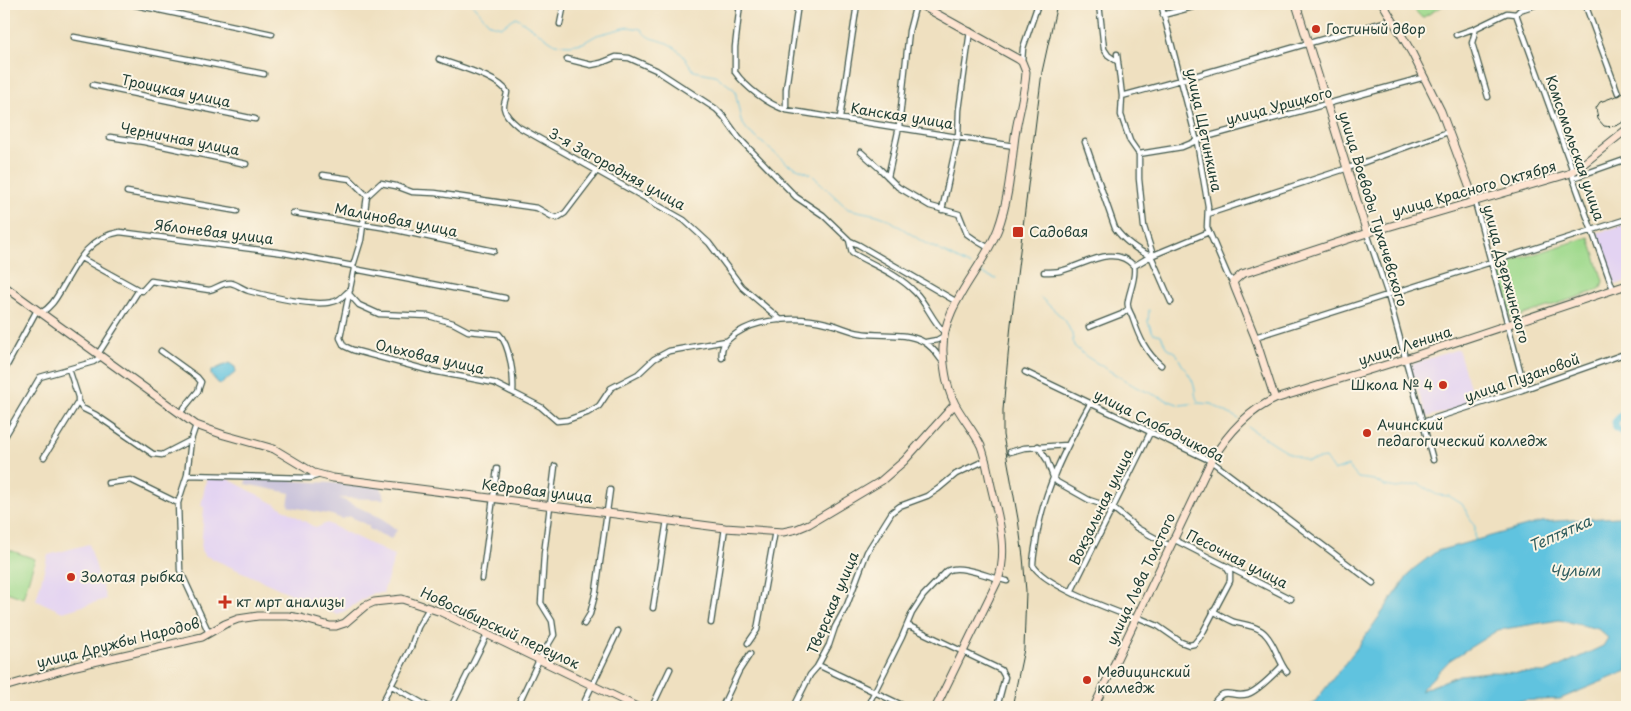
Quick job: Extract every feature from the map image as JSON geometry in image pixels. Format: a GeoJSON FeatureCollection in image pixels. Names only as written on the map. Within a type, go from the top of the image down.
{"type":"FeatureCollection","features":[{"type":"Feature","properties":{"kind":"street"},"geometry":{"type":"LineString","coordinates":[[130,4],[272,34]]}},
{"type":"Feature","properties":{"kind":"street"},"geometry":{"type":"LineString","coordinates":[[560,24],[564,4]]}},
{"type":"Feature","properties":{"kind":"street"},"geometry":{"type":"LineString","coordinates":[[740,4],[735,47],[735,72],[757,94],[786,110],[786,89],[798,4]]}},
{"type":"Feature","properties":{"kind":"street"},"geometry":{"type":"LineString","coordinates":[[840,118],[857,4]]}},
{"type":"Feature","properties":{"kind":"street"},"geometry":{"type":"LineString","coordinates":[[888,177],[899,127],[909,31],[918,4],[970,31],[1022,62]]}},
{"type":"Feature","properties":{"kind":"street"},"geometry":{"type":"LineString","coordinates":[[936,707],[998,580],[1002,565],[1003,541],[986,460],[977,438],[955,404],[947,380],[944,364],[944,334],[957,302],[989,248],[1002,218],[1011,175],[1026,75],[1022,62],[1023,48],[1038,4]]}},
{"type":"Feature","properties":{"kind":"street"},"geometry":{"type":"LineString","coordinates":[[1099,4],[1104,50],[1118,62]]}},
{"type":"Feature","properties":{"kind":"street","name":"улица Щетинкина"},"geometry":{"type":"LineString","coordinates":[[1161,4],[1197,142],[1209,232],[1228,276],[1233,282],[1255,337],[1276,399]]}},
{"type":"Feature","properties":{"kind":"street"},"geometry":{"type":"LineString","coordinates":[[1163,15],[1204,4]]}},
{"type":"Feature","properties":{"kind":"street","name":"улица Воеводы Тухачевского"},"geometry":{"type":"LineString","coordinates":[[1296,4],[1388,295],[1433,460]]}},
{"type":"Feature","properties":{"kind":"street","name":"улица Дзержинского"},"geometry":{"type":"LineString","coordinates":[[1383,4],[1425,77],[1441,111],[1475,202],[1525,389]]}},
{"type":"Feature","properties":{"kind":"street"},"geometry":{"type":"LineString","coordinates":[[1456,35],[1507,13],[1516,14],[1520,10],[1538,4]]}},
{"type":"Feature","properties":{"kind":"street"},"geometry":{"type":"LineString","coordinates":[[1585,4],[1618,93]]}},
{"type":"Feature","properties":{"kind":"street","name":"Комсомольская улица"},"geometry":{"type":"LineString","coordinates":[[1516,14],[1613,289]]}},
{"type":"Feature","properties":{"kind":"street"},"geometry":{"type":"LineString","coordinates":[[1122,96],[1182,81],[1309,42],[1392,20]]}},
{"type":"Feature","properties":{"kind":"street"},"geometry":{"type":"LineString","coordinates":[[1476,28],[1472,43],[1488,97]]}},
{"type":"Feature","properties":{"kind":"street"},"geometry":{"type":"LineString","coordinates":[[942,210],[958,136],[959,110],[970,31]]}},
{"type":"Feature","properties":{"kind":"street"},"geometry":{"type":"LineString","coordinates":[[74,37],[264,74]]}},
{"type":"Feature","properties":{"kind":"street"},"geometry":{"type":"LineString","coordinates":[[1117,54],[1122,96],[1121,115],[1130,141],[1139,154],[1139,179],[1144,226],[1152,252],[1151,256],[1171,302]]}},
{"type":"Feature","properties":{"kind":"street"},"geometry":{"type":"LineString","coordinates":[[567,59],[591,65],[620,57],[646,64],[656,70],[720,112],[739,138],[796,197],[827,218],[850,241],[957,302]]}},
{"type":"Feature","properties":{"kind":"street","name":"3-я Загородняя улица"},"geometry":{"type":"LineString","coordinates":[[439,60],[482,75],[502,85],[507,92],[505,110],[515,124],[684,220],[709,243],[742,287],[782,320]]}},
{"type":"Feature","properties":{"kind":"street","name":"улица Урицкого"},"geometry":{"type":"LineString","coordinates":[[1139,154],[1182,147],[1206,137],[1425,77]]}},
{"type":"Feature","properties":{"kind":"street","name":"Троицкая улица"},"geometry":{"type":"LineString","coordinates":[[93,85],[255,120]]}},
{"type":"Feature","properties":{"kind":"street","name":"Канская улица"},"geometry":{"type":"LineString","coordinates":[[786,110],[1014,146]]}},
{"type":"Feature","properties":{"kind":"street","name":"улица Красного Октября"},"geometry":{"type":"LineString","coordinates":[[1233,282],[1242,274],[1367,233],[1573,174],[1627,129]]}},
{"type":"Feature","properties":{"kind":"street"},"geometry":{"type":"LineString","coordinates":[[1208,214],[1348,168],[1448,132]]}},
{"type":"Feature","properties":{"kind":"street","name":"Черничная улица"},"geometry":{"type":"LineString","coordinates":[[110,137],[144,142],[246,164]]}},
{"type":"Feature","properties":{"kind":"street"},"geometry":{"type":"LineString","coordinates":[[1085,142],[1115,228],[1142,252],[1151,256]]}},
{"type":"Feature","properties":{"kind":"street"},"geometry":{"type":"LineString","coordinates":[[860,152],[880,168],[895,186],[930,206],[959,214],[967,234],[976,242],[989,248]]}},
{"type":"Feature","properties":{"kind":"street"},"geometry":{"type":"LineString","coordinates":[[1573,174],[1627,159]]}},
{"type":"Feature","properties":{"kind":"street"},"geometry":{"type":"LineString","coordinates":[[513,392],[514,381],[511,366],[503,340],[498,334],[468,331],[454,323],[428,316],[379,314],[359,305],[350,292],[361,240],[367,196],[381,183],[412,192],[436,193],[537,208],[557,218],[565,213],[597,171]]}},
{"type":"Feature","properties":{"kind":"street"},"geometry":{"type":"LineString","coordinates":[[324,175],[350,180],[367,196]]}},
{"type":"Feature","properties":{"kind":"street"},"geometry":{"type":"LineString","coordinates":[[127,192],[237,211]]}},
{"type":"Feature","properties":{"kind":"street","name":"Малиновая улица"},"geometry":{"type":"LineString","coordinates":[[293,213],[363,224],[494,252]]}},
{"type":"Feature","properties":{"kind":"street"},"geometry":{"type":"LineString","coordinates":[[1255,337],[1627,218]]}},
{"type":"Feature","properties":{"kind":"street","name":"Яблоневая улица"},"geometry":{"type":"LineString","coordinates":[[4,371],[39,312],[52,305],[87,249],[99,239],[120,232],[284,253],[505,298]]}},
{"type":"Feature","properties":{"kind":"street"},"geometry":{"type":"LineString","coordinates":[[1134,266],[1151,256],[1209,232]]}},
{"type":"Feature","properties":{"kind":"street"},"geometry":{"type":"LineString","coordinates":[[850,241],[852,252],[883,269],[914,291],[944,334]]}},
{"type":"Feature","properties":{"kind":"street"},"geometry":{"type":"LineString","coordinates":[[1044,272],[1060,271],[1111,255],[1122,258],[1134,266]]}},
{"type":"Feature","properties":{"kind":"street"},"geometry":{"type":"LineString","coordinates":[[81,258],[139,290]]}},
{"type":"Feature","properties":{"kind":"street"},"geometry":{"type":"LineString","coordinates":[[1134,266],[1134,280],[1128,301],[1128,309],[1133,317],[1144,347],[1161,366]]}},
{"type":"Feature","properties":{"kind":"street"},"geometry":{"type":"LineString","coordinates":[[4,438],[40,378],[93,362],[100,356],[139,290],[142,290],[148,283],[155,281],[209,290],[229,283],[259,293],[313,304],[325,304],[338,300],[350,292]]}},
{"type":"Feature","properties":{"kind":"street","name":"улица Ленина"},"geometry":{"type":"LineString","coordinates":[[1211,461],[1220,447],[1246,417],[1264,404],[1507,326],[1627,285]]}},
{"type":"Feature","properties":{"kind":"street","name":"Кедровая улица"},"geometry":{"type":"LineString","coordinates":[[4,286],[196,425],[278,451],[320,475],[344,480],[725,528],[787,532],[808,524],[881,480],[911,454],[955,404]]}},
{"type":"Feature","properties":{"kind":"street","name":"Ольховая улица"},"geometry":{"type":"LineString","coordinates":[[350,292],[340,338],[344,346],[359,353],[494,384],[541,406],[557,420],[567,420],[587,413],[599,406],[612,388],[638,374],[654,359],[669,351],[726,342]]}},
{"type":"Feature","properties":{"kind":"street"},"geometry":{"type":"LineString","coordinates":[[1089,327],[1122,314],[1128,309]]}},
{"type":"Feature","properties":{"kind":"street"},"geometry":{"type":"LineString","coordinates":[[722,358],[722,348],[726,342],[741,330],[754,324],[782,320],[820,321],[858,333],[904,336],[926,342],[937,340],[944,334]]}},
{"type":"Feature","properties":{"kind":"street"},"geometry":{"type":"LineString","coordinates":[[926,342],[944,364]]}},
{"type":"Feature","properties":{"kind":"street"},"geometry":{"type":"LineString","coordinates":[[161,351],[197,377],[201,382],[198,391],[180,413]]}},
{"type":"Feature","properties":{"kind":"street","name":"улица Пузановой"},"geometry":{"type":"LineString","coordinates":[[1424,422],[1627,353]]}},
{"type":"Feature","properties":{"kind":"street"},"geometry":{"type":"LineString","coordinates":[[69,369],[78,402],[88,412],[96,415],[154,454],[160,456],[191,440]]}},
{"type":"Feature","properties":{"kind":"street","name":"улица Слободчикова"},"geometry":{"type":"LineString","coordinates":[[1025,372],[1211,461],[1373,583]]}},
{"type":"Feature","properties":{"kind":"street"},"geometry":{"type":"LineString","coordinates":[[44,457],[78,402]]}},
{"type":"Feature","properties":{"kind":"street"},"geometry":{"type":"LineString","coordinates":[[1090,404],[1067,445],[1053,477],[1039,524],[1033,562],[1034,567],[1041,574],[1072,592],[1100,606],[1158,626],[1174,638],[1189,645],[1194,644],[1198,640],[1230,581],[1230,573],[1226,567]]}},
{"type":"Feature","properties":{"kind":"street"},"geometry":{"type":"LineString","coordinates":[[196,425],[191,440],[187,475],[178,503],[180,570],[209,633]]}},
{"type":"Feature","properties":{"kind":"street","name":"Вокзальная улица"},"geometry":{"type":"LineString","coordinates":[[1072,592],[1150,433]]}},
{"type":"Feature","properties":{"kind":"street"},"geometry":{"type":"LineString","coordinates":[[1010,452],[1038,446],[1067,445]]}},
{"type":"Feature","properties":{"kind":"street","name":"Песочная улица"},"geometry":{"type":"LineString","coordinates":[[1038,446],[1047,460],[1053,477],[1061,485],[1079,496],[1113,508],[1137,528],[1226,567],[1290,599]]}},
{"type":"Feature","properties":{"kind":"street","name":"Тверская улица"},"geometry":{"type":"LineString","coordinates":[[794,707],[810,675],[818,665],[847,605],[867,552],[882,525],[894,510],[927,496],[956,474],[986,460]]}},
{"type":"Feature","properties":{"kind":"street","name":"улица Льва Толстого"},"geometry":{"type":"LineString","coordinates":[[1094,707],[1211,461]]}},
{"type":"Feature","properties":{"kind":"street"},"geometry":{"type":"LineString","coordinates":[[517,707],[539,660],[553,639],[554,626],[541,603],[544,554],[555,466]]}},
{"type":"Feature","properties":{"kind":"street"},"geometry":{"type":"LineString","coordinates":[[482,579],[497,469]]}},
{"type":"Feature","properties":{"kind":"street"},"geometry":{"type":"LineString","coordinates":[[187,475],[310,478],[320,475]]}},
{"type":"Feature","properties":{"kind":"street"},"geometry":{"type":"LineString","coordinates":[[108,483],[132,480],[178,503]]}},
{"type":"Feature","properties":{"kind":"street"},"geometry":{"type":"LineString","coordinates":[[584,624],[592,610],[610,490]]}},
{"type":"Feature","properties":{"kind":"street"},"geometry":{"type":"LineString","coordinates":[[653,608],[666,520]]}},
{"type":"Feature","properties":{"kind":"street"},"geometry":{"type":"LineString","coordinates":[[711,623],[725,528]]}},
{"type":"Feature","properties":{"kind":"street"},"geometry":{"type":"LineString","coordinates":[[748,643],[756,630],[775,531]]}},
{"type":"Feature","properties":{"kind":"street"},"geometry":{"type":"LineString","coordinates":[[867,707],[912,613],[923,596],[952,569],[975,572],[1007,581]]}},
{"type":"Feature","properties":{"kind":"street","name":"Новосибирский переулок"},"geometry":{"type":"LineString","coordinates":[[209,633],[231,622],[258,616],[288,616],[336,626],[345,623],[369,604],[388,599],[407,600],[429,607],[637,707]]}},
{"type":"Feature","properties":{"kind":"street"},"geometry":{"type":"LineString","coordinates":[[380,707],[412,646],[418,627],[429,607]]}},
{"type":"Feature","properties":{"kind":"street"},"geometry":{"type":"LineString","coordinates":[[1213,611],[1264,633],[1273,644],[1282,666],[1287,672]]}},
{"type":"Feature","properties":{"kind":"street"},"geometry":{"type":"LineString","coordinates":[[907,625],[1003,672],[1004,677],[997,707]]}},
{"type":"Feature","properties":{"kind":"street"},"geometry":{"type":"LineString","coordinates":[[582,707],[618,631]]}},
{"type":"Feature","properties":{"kind":"street","name":"улица Дружбы Народов"},"geometry":{"type":"LineString","coordinates":[[4,687],[44,675],[202,637],[209,633]]}},
{"type":"Feature","properties":{"kind":"street"},"geometry":{"type":"LineString","coordinates":[[451,707],[486,635]]}},
{"type":"Feature","properties":{"kind":"street"},"geometry":{"type":"LineString","coordinates":[[722,707],[739,671],[750,654]]}},
{"type":"Feature","properties":{"kind":"street"},"geometry":{"type":"LineString","coordinates":[[818,665],[906,707]]}},
{"type":"Feature","properties":{"kind":"street"},"geometry":{"type":"LineString","coordinates":[[1211,707],[1221,694],[1245,694],[1252,692],[1282,666]]}},
{"type":"Feature","properties":{"kind":"street"},"geometry":{"type":"LineString","coordinates":[[652,707],[670,669]]}},
{"type":"Feature","properties":{"kind":"street"},"geometry":{"type":"LineString","coordinates":[[392,686],[429,707]]}},
{"type":"Feature","properties":{"kind":"shaded area"},"geometry":{"type":"Polygon","coordinates":[[[1627,224],[1627,281],[1615,285],[1597,233],[1627,224]]]}},
{"type":"Feature","properties":{"kind":"shaded area","name":"Школа № 4"},"geometry":{"type":"Polygon","coordinates":[[[1458,349],[1475,403],[1427,417],[1409,365],[1458,349]]]}},
{"type":"Feature","properties":{"kind":"shaded area"},"geometry":{"type":"Polygon","coordinates":[[[207,476],[228,479],[316,528],[327,523],[395,556],[383,593],[373,593],[338,615],[204,555],[201,550],[204,507],[201,506],[207,476]]]}},
{"type":"Feature","properties":{"kind":"shaded area"},"geometry":{"type":"Polygon","coordinates":[[[247,478],[381,486],[384,499],[339,498],[381,518],[397,530],[391,539],[369,529],[369,526],[349,516],[342,519],[332,515],[288,506],[290,493],[245,484],[247,478]]]}},
{"type":"Feature","properties":{"kind":"shaded area","name":"Золотая рыбка"},"geometry":{"type":"Polygon","coordinates":[[[89,544],[106,599],[63,612],[36,600],[48,555],[89,544]]]}},
{"type":"Feature","properties":{"kind":"green space"},"geometry":{"type":"Polygon","coordinates":[[[1409,4],[1446,4],[1422,18],[1409,4]]]}},
{"type":"Feature","properties":{"kind":"green space"},"geometry":{"type":"Polygon","coordinates":[[[1589,237],[1603,281],[1601,288],[1511,319],[1496,266],[1589,237]]]}},
{"type":"Feature","properties":{"kind":"green space"},"geometry":{"type":"Polygon","coordinates":[[[4,548],[35,559],[23,598],[4,591],[4,548]]]}},
{"type":"Feature","properties":{"kind":"water"},"geometry":{"type":"Polygon","coordinates":[[[229,363],[235,367],[236,372],[221,384],[218,383],[211,375],[211,371],[229,363]]]}},
{"type":"Feature","properties":{"kind":"water","name":"Чулым"},"geometry":{"type":"Polygon","coordinates":[[[1627,517],[1627,671],[1560,699],[1454,704],[1449,707],[1305,707],[1313,704],[1357,648],[1412,570],[1437,551],[1541,522],[1627,517]],[[1559,620],[1498,630],[1450,660],[1420,691],[1459,675],[1489,672],[1545,673],[1603,646],[1608,638],[1598,629],[1559,620]]]}},
{"type":"Feature","properties":{"kind":"waterway"},"geometry":{"type":"LineString","coordinates":[[472,4],[490,24],[501,27],[516,17],[555,44],[570,45],[583,43],[597,35],[628,27],[641,29],[646,36],[667,43],[676,49],[694,71],[715,75],[735,90],[741,121],[748,131],[788,164],[811,174],[848,209],[888,219],[923,242],[971,266]]}},
{"type":"Feature","properties":{"kind":"waterway"},"geometry":{"type":"LineString","coordinates":[[981,273],[996,279]]}},
{"type":"Feature","properties":{"kind":"waterway"},"geometry":{"type":"LineString","coordinates":[[1040,297],[1065,320],[1072,334],[1074,346],[1087,357],[1136,387],[1164,399],[1180,405],[1211,404],[1239,419]]}},
{"type":"Feature","properties":{"kind":"waterway"},"geometry":{"type":"LineString","coordinates":[[1149,310],[1148,322],[1153,333],[1161,335],[1166,347],[1177,354],[1193,382],[1198,401]]}},
{"type":"Feature","properties":{"kind":"waterway","name":"Тептятка"},"geometry":{"type":"LineString","coordinates":[[1627,414],[1623,414],[1615,422],[1616,428],[1627,436]]}},
{"type":"Feature","properties":{"kind":"waterway"},"geometry":{"type":"LineString","coordinates":[[1248,427],[1287,452],[1307,461],[1325,458],[1334,471],[1348,466],[1358,478],[1374,480],[1385,486],[1397,488],[1419,484],[1437,495],[1449,496],[1462,504],[1475,527],[1475,542]]}},
{"type":"Feature","properties":{"kind":"tram line"},"geometry":{"type":"LineString","coordinates":[[1627,92],[1600,102],[1596,108],[1598,119],[1604,126],[1611,127],[1617,125],[1627,118]]}},
{"type":"Feature","properties":{"kind":"railway"},"geometry":{"type":"LineString","coordinates":[[1012,707],[1024,649],[1026,591],[1018,519],[1003,435],[1003,410],[1011,324],[1042,72],[1057,4]]}},
{"type":"Feature","properties":{"kind":"place","name":"Гостиный двор"},"geometry":{"type":"Point","coordinates":[1316,29]}},
{"type":"Feature","properties":{"kind":"place","name":"Садовая"},"geometry":{"type":"Point","coordinates":[1018,232]}},
{"type":"Feature","properties":{"kind":"place","name":"Школа № 4"},"geometry":{"type":"Point","coordinates":[1443,385]}},
{"type":"Feature","properties":{"kind":"place","name":"Ачинский педагогический колледж"},"geometry":{"type":"Point","coordinates":[1367,433]}},
{"type":"Feature","properties":{"kind":"place","name":"Золотая рыбка"},"geometry":{"type":"Point","coordinates":[71,577]}},
{"type":"Feature","properties":{"kind":"place","name":"кт мрт анализы"},"geometry":{"type":"Point","coordinates":[225,602]}},
{"type":"Feature","properties":{"kind":"place","name":"Медицинский колледж"},"geometry":{"type":"Point","coordinates":[1087,680]}}]}
